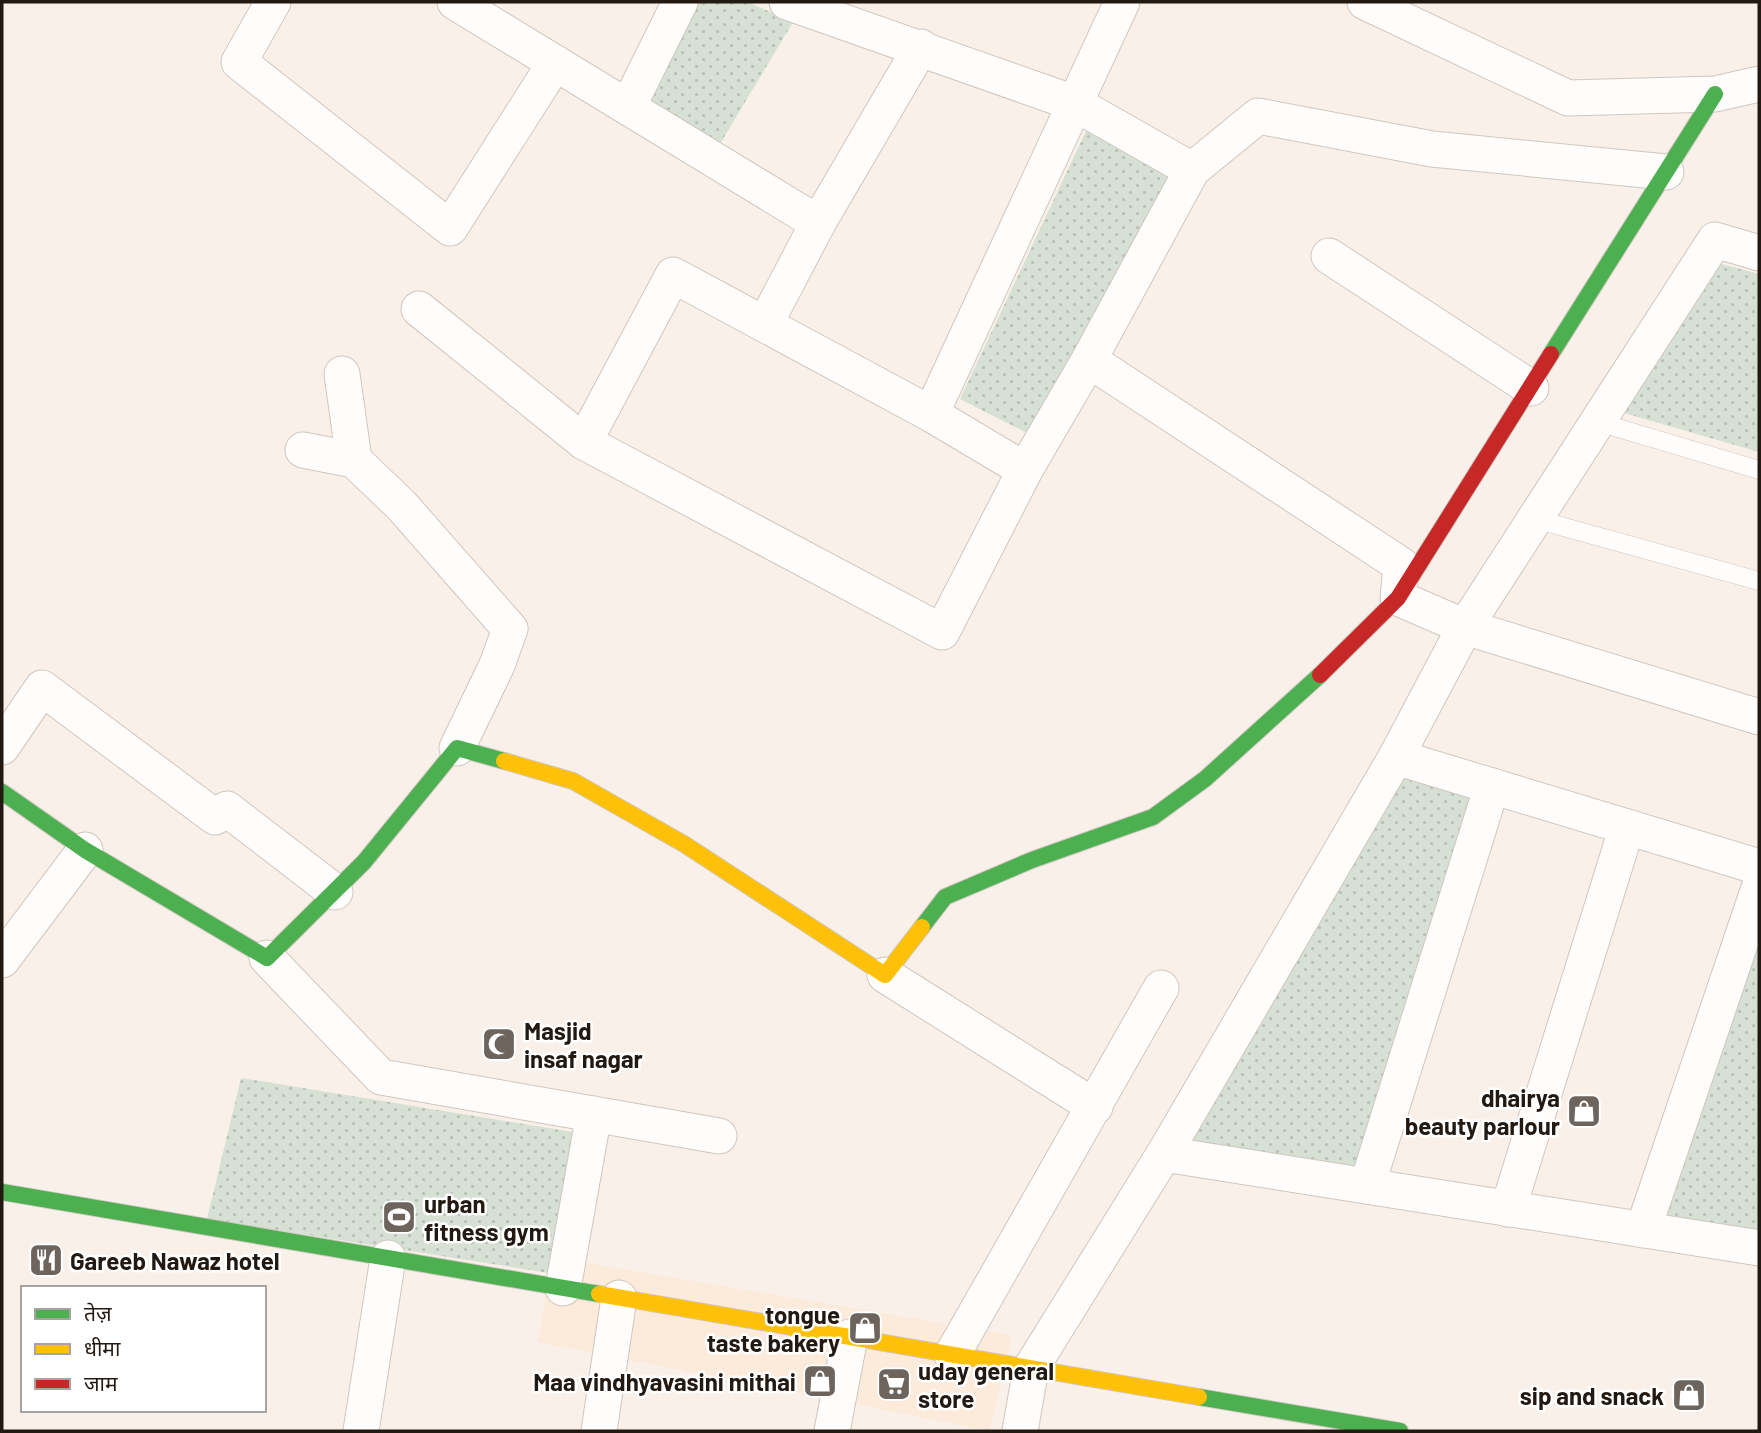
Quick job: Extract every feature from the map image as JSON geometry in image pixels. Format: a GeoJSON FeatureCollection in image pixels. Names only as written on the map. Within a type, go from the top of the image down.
{"type":"FeatureCollection","features":[{"type":"Feature","properties":{"kind":"street"},"geometry":{"type":"LineString","coordinates":[[273,2],[239,62],[450,228],[555,63]]}},
{"type":"Feature","properties":{"kind":"street"},"geometry":{"type":"LineString","coordinates":[[455,2],[818,223]]}},
{"type":"Feature","properties":{"kind":"street"},"geometry":{"type":"LineString","coordinates":[[628,107],[680,2]]}},
{"type":"Feature","properties":{"kind":"street"},"geometry":{"type":"LineString","coordinates":[[788,2],[1074,103],[1192,170]]}},
{"type":"Feature","properties":{"kind":"street"},"geometry":{"type":"LineString","coordinates":[[932,414],[1122,2]]}},
{"type":"Feature","properties":{"kind":"street"},"geometry":{"type":"LineString","coordinates":[[1365,2],[1411,11],[1568,98],[1715,94],[1759,84]]}},
{"type":"Feature","properties":{"kind":"street"},"geometry":{"type":"LineString","coordinates":[[765,324],[818,223],[921,47]]}},
{"type":"Feature","properties":{"kind":"street"},"geometry":{"type":"LineString","coordinates":[[885,975],[945,897],[1032,860],[1153,817],[1184,794],[1301,694],[1398,598],[1715,94]]}},
{"type":"Feature","properties":{"kind":"street"},"geometry":{"type":"LineString","coordinates":[[419,309],[584,442],[942,632],[1026,471],[1192,170],[1258,116],[1432,149],[1666,172]]}},
{"type":"Feature","properties":{"kind":"street"},"geometry":{"type":"LineString","coordinates":[[1020,1431],[1031,1368],[1164,1154],[1396,757],[1465,627],[1715,240],[1759,253]]}},
{"type":"Feature","properties":{"kind":"street"},"geometry":{"type":"LineString","coordinates":[[1329,256],[1531,388]]}},
{"type":"Feature","properties":{"kind":"street"},"geometry":{"type":"LineString","coordinates":[[584,442],[673,275],[932,414],[1026,471]]}},
{"type":"Feature","properties":{"kind":"street"},"geometry":{"type":"LineString","coordinates":[[1089,360],[1401,565],[1398,598]]}},
{"type":"Feature","properties":{"kind":"street"},"geometry":{"type":"LineString","coordinates":[[342,374],[354,460]]}},
{"type":"Feature","properties":{"kind":"street"},"geometry":{"type":"LineString","coordinates":[[267,958],[364,862],[457,748],[497,665],[510,629],[402,506],[354,460],[303,450]]}},
{"type":"Feature","properties":{"kind":"street"},"geometry":{"type":"LineString","coordinates":[[1398,598],[1465,627],[1759,717]]}},
{"type":"Feature","properties":{"kind":"street"},"geometry":{"type":"LineString","coordinates":[[2,747],[42,688],[215,817],[227,809],[335,892]]}},
{"type":"Feature","properties":{"kind":"street"},"geometry":{"type":"LineString","coordinates":[[457,748],[573,781],[684,844],[1095,1107]]}},
{"type":"Feature","properties":{"kind":"street"},"geometry":{"type":"LineString","coordinates":[[1396,757],[1759,867]]}},
{"type":"Feature","properties":{"kind":"street"},"geometry":{"type":"LineString","coordinates":[[1367,1186],[1492,786]]}},
{"type":"Feature","properties":{"kind":"street"},"geometry":{"type":"LineString","coordinates":[[2,792],[85,850],[267,958],[381,1077],[719,1136]]}},
{"type":"Feature","properties":{"kind":"street"},"geometry":{"type":"LineString","coordinates":[[1508,1209],[1627,827]]}},
{"type":"Feature","properties":{"kind":"street"},"geometry":{"type":"LineString","coordinates":[[2,960],[85,850]]}},
{"type":"Feature","properties":{"kind":"street"},"geometry":{"type":"LineString","coordinates":[[1643,1230],[1759,888]]}},
{"type":"Feature","properties":{"kind":"street"},"geometry":{"type":"LineString","coordinates":[[952,1355],[1161,988]]}},
{"type":"Feature","properties":{"kind":"street"},"geometry":{"type":"LineString","coordinates":[[563,1288],[594,1114]]}},
{"type":"Feature","properties":{"kind":"street"},"geometry":{"type":"LineString","coordinates":[[1164,1154],[1759,1248]]}},
{"type":"Feature","properties":{"kind":"street"},"geometry":{"type":"LineString","coordinates":[[2,1192],[1031,1368],[1349,1427],[1400,1431]]}},
{"type":"Feature","properties":{"kind":"street"},"geometry":{"type":"LineString","coordinates":[[361,1431],[388,1258]]}},
{"type":"Feature","properties":{"kind":"street"},"geometry":{"type":"LineString","coordinates":[[599,1431],[619,1298]]}},
{"type":"Feature","properties":{"kind":"street"},"geometry":{"type":"LineString","coordinates":[[832,1431],[850,1337]]}},
{"type":"Feature","properties":{"kind":"lane"},"geometry":{"type":"LineString","coordinates":[[1598,422],[1759,470]]}},
{"type":"Feature","properties":{"kind":"lane"},"geometry":{"type":"LineString","coordinates":[[1535,519],[1759,581]]}},
{"type":"Feature","properties":{"kind":"shaded area"},"geometry":{"type":"Polygon","coordinates":[[[694,2],[748,2],[793,22],[720,144],[644,103],[694,2]]]}},
{"type":"Feature","properties":{"kind":"shaded area"},"geometry":{"type":"Polygon","coordinates":[[[1087,129],[1176,179],[1037,438],[960,399],[1087,129]]]}},
{"type":"Feature","properties":{"kind":"shaded area"},"geometry":{"type":"Polygon","coordinates":[[[1718,263],[1759,274],[1759,452],[1624,413],[1718,263]]]}},
{"type":"Feature","properties":{"kind":"shaded area"},"geometry":{"type":"Polygon","coordinates":[[[1401,758],[1478,792],[1361,1171],[1185,1141],[1401,758]]]}},
{"type":"Feature","properties":{"kind":"shaded area"},"geometry":{"type":"Polygon","coordinates":[[[1759,889],[1759,1232],[1662,1216],[1759,889]]]}},
{"type":"Feature","properties":{"kind":"shaded area"},"geometry":{"type":"Polygon","coordinates":[[[241,1078],[579,1133],[549,1273],[207,1219],[241,1078]]]}},
{"type":"Feature","properties":{"kind":"shaded area"},"geometry":{"type":"Polygon","coordinates":[[[552,1257],[1012,1335],[990,1431],[538,1342],[552,1257]]]}},
{"type":"Feature","properties":{"kind":"traffic: fast"},"geometry":{"type":"LineString","coordinates":[[1551,354],[1715,94]]}},
{"type":"Feature","properties":{"kind":"traffic: fast"},"geometry":{"type":"LineString","coordinates":[[922,927],[945,897],[1032,860],[1153,817],[1205,779],[1320,675]]}},
{"type":"Feature","properties":{"kind":"traffic: fast"},"geometry":{"type":"LineString","coordinates":[[2,792],[85,850],[267,958],[364,862],[457,748],[504,761]]}},
{"type":"Feature","properties":{"kind":"traffic: fast"},"geometry":{"type":"LineString","coordinates":[[2,1192],[599,1294]]}},
{"type":"Feature","properties":{"kind":"traffic: fast"},"geometry":{"type":"LineString","coordinates":[[1199,1397],[1400,1431]]}},
{"type":"Feature","properties":{"kind":"traffic: slow"},"geometry":{"type":"LineString","coordinates":[[504,761],[573,781],[684,844],[885,975],[922,927]]}},
{"type":"Feature","properties":{"kind":"traffic: slow"},"geometry":{"type":"LineString","coordinates":[[599,1294],[1199,1397]]}},
{"type":"Feature","properties":{"kind":"traffic: jam"},"geometry":{"type":"LineString","coordinates":[[1320,675],[1398,598],[1551,354]]}},
{"type":"Feature","properties":{"kind":"place","name":"Masjid insaf nagar"},"geometry":{"type":"Point","coordinates":[499,1044]}},
{"type":"Feature","properties":{"kind":"place","name":"dhairya beauty parlour"},"geometry":{"type":"Point","coordinates":[1584,1111]}},
{"type":"Feature","properties":{"kind":"place","name":"urban fitness gym"},"geometry":{"type":"Point","coordinates":[399,1217]}},
{"type":"Feature","properties":{"kind":"place","name":"Gareeb Nawaz hotel"},"geometry":{"type":"Point","coordinates":[46,1260]}},
{"type":"Feature","properties":{"kind":"place","name":"tongue taste bakery"},"geometry":{"type":"Point","coordinates":[865,1328]}},
{"type":"Feature","properties":{"kind":"place","name":"Maa vindhyavasini mithai"},"geometry":{"type":"Point","coordinates":[820,1381]}},
{"type":"Feature","properties":{"kind":"place","name":"uday general store"},"geometry":{"type":"Point","coordinates":[894,1384]}},
{"type":"Feature","properties":{"kind":"place","name":"sip and snack"},"geometry":{"type":"Point","coordinates":[1689,1395]}}]}
